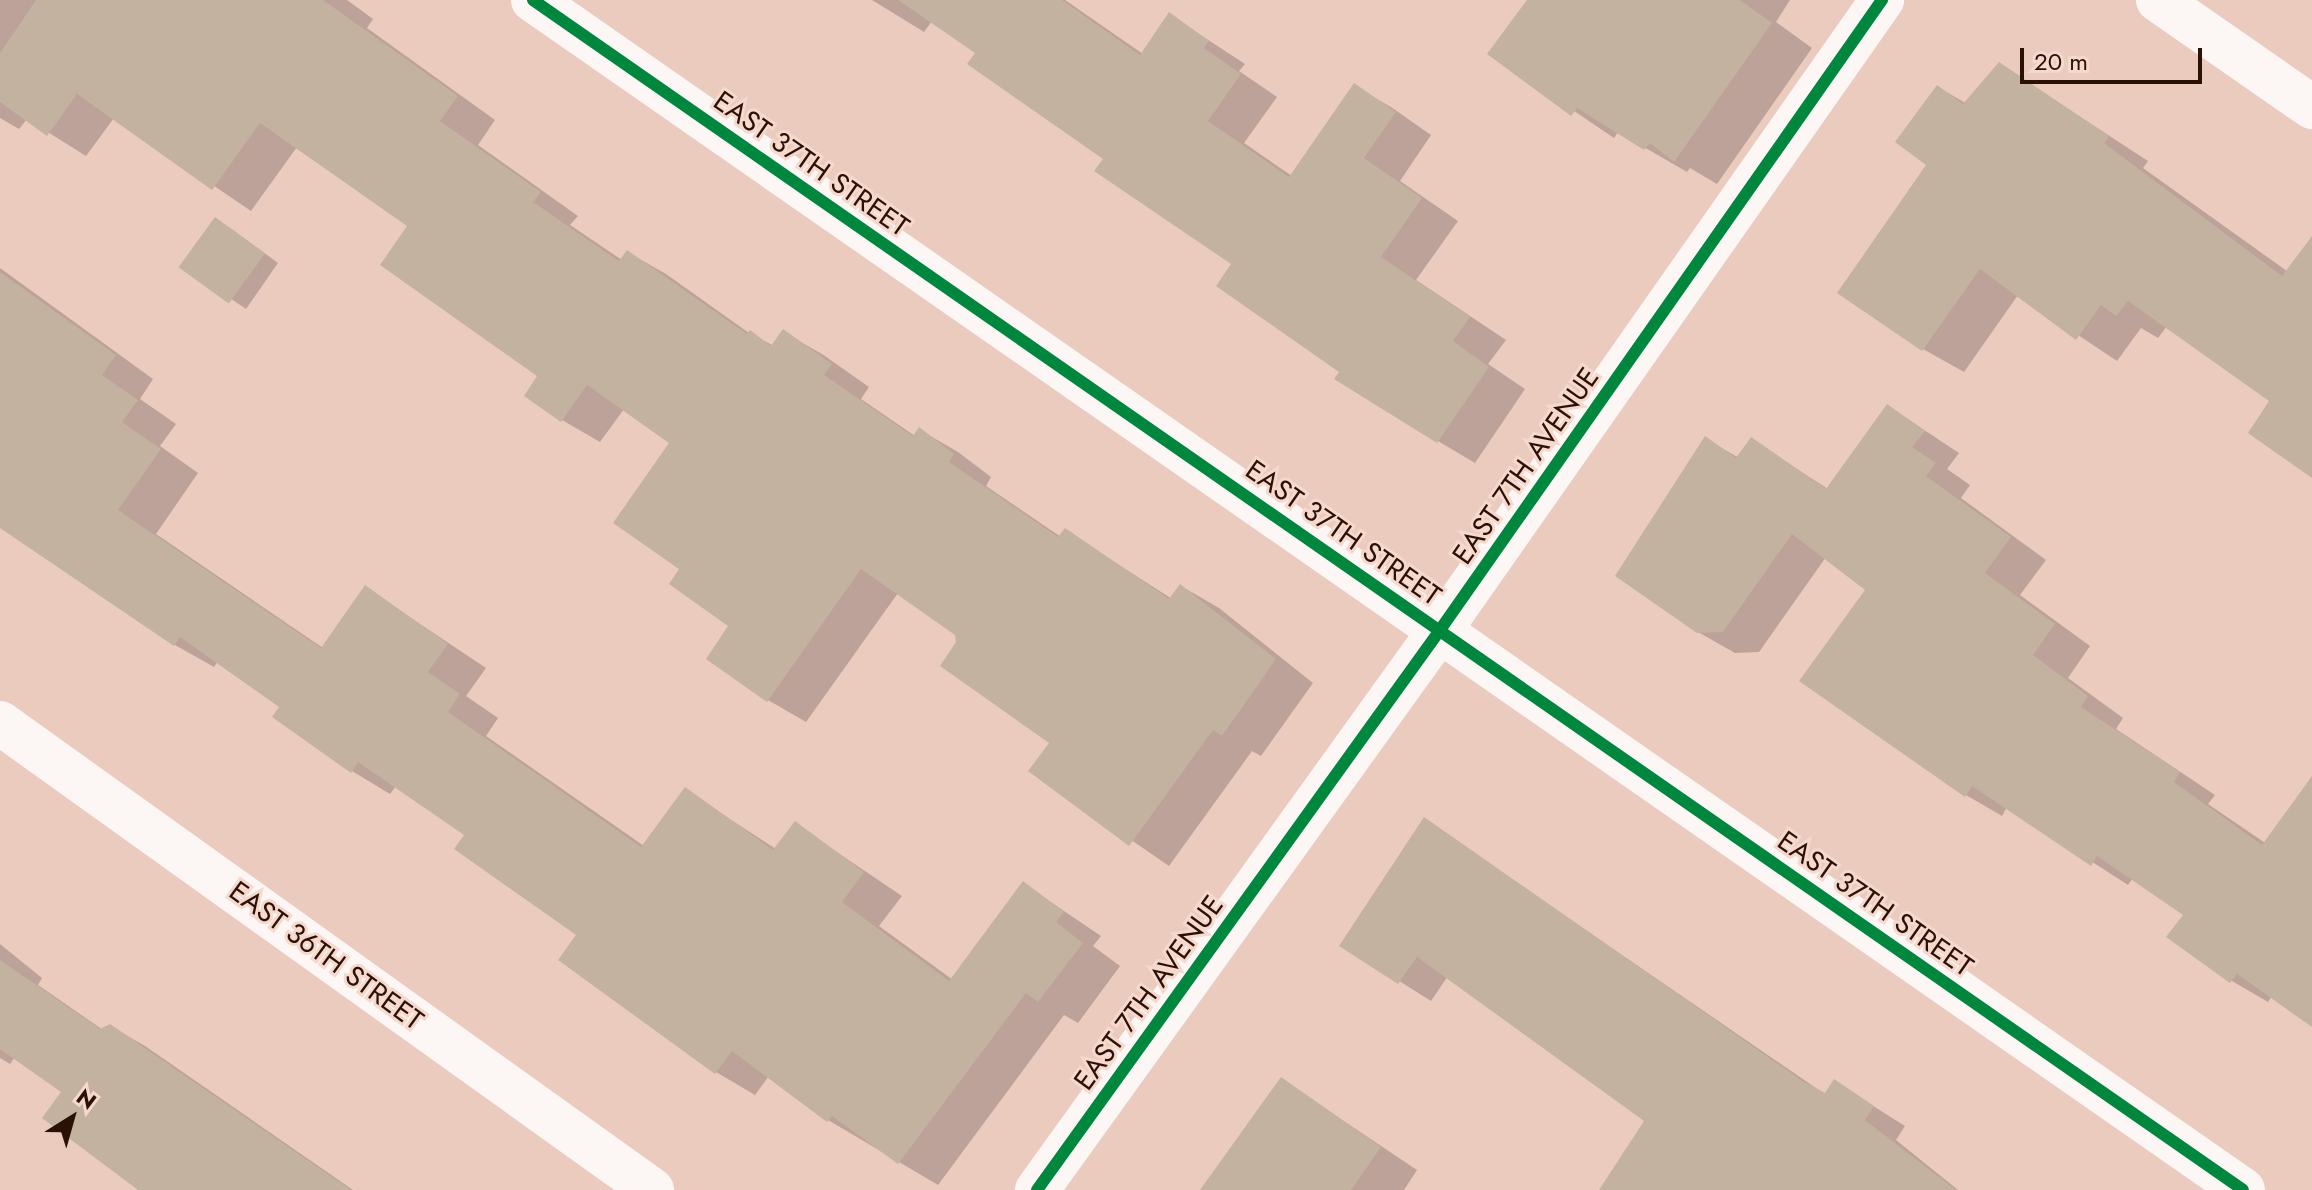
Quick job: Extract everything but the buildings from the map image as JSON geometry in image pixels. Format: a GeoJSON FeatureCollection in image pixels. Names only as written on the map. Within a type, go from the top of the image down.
{"type":"FeatureCollection","features":[{"type":"Feature","properties":{"kind":"street","name":"EAST 37TH STREET"},"geometry":{"type":"LineString","coordinates":[[533,0],[2243,1190]]}},
{"type":"Feature","properties":{"kind":"street","name":"EAST 7TH AVENUE"},"geometry":{"type":"LineString","coordinates":[[1037,1190],[1440,630],[1882,0]]}},
{"type":"Feature","properties":{"kind":"street"},"geometry":{"type":"LineString","coordinates":[[2158,0],[2312,107]]}},
{"type":"Feature","properties":{"kind":"street","name":"EAST 36TH STREET"},"geometry":{"type":"LineString","coordinates":[[0,723],[652,1190]]}},
{"type":"Feature","properties":{"kind":"cycle path"},"geometry":{"type":"LineString","coordinates":[[533,0],[2243,1190]]}},
{"type":"Feature","properties":{"kind":"cycle path"},"geometry":{"type":"LineString","coordinates":[[1037,1190],[1440,630],[1882,0]]}}]}
